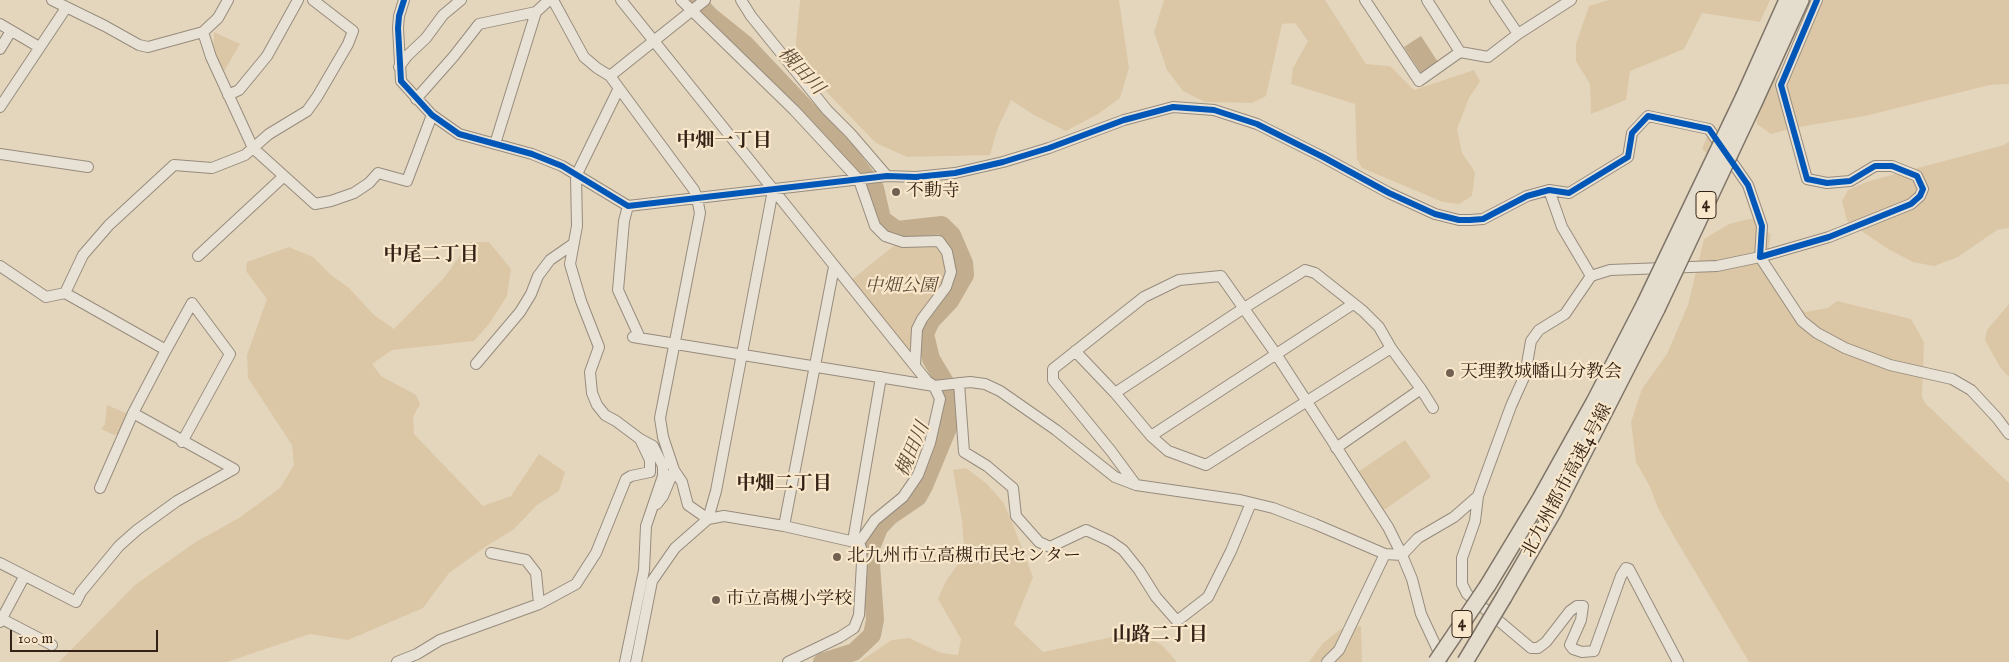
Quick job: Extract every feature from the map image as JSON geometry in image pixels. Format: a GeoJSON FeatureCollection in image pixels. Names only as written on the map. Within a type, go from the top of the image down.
{"type":"FeatureCollection","features":[{"type":"Feature","properties":{"kind":"highway","name":"4"},"geometry":{"type":"LineString","coordinates":[[1750,98],[1787,0]]}},
{"type":"Feature","properties":{"kind":"highway","name":"4"},"geometry":{"type":"LineString","coordinates":[[1651,306],[1750,98],[1801,0]]}},
{"type":"Feature","properties":{"kind":"highway","name":"北九州都市高速4号線"},"geometry":{"type":"LineString","coordinates":[[1436,662],[1488,585],[1545,491],[1594,402],[1651,306]]}},
{"type":"Feature","properties":{"kind":"highway","name":"北九州都市高速4号線"},"geometry":{"type":"LineString","coordinates":[[1465,662],[1554,511],[1651,306]]}},
{"type":"Feature","properties":{"kind":"street"},"geometry":{"type":"LineString","coordinates":[[52,0],[105,26],[139,46],[148,47],[204,32],[218,18],[228,0]]}},
{"type":"Feature","properties":{"kind":"street"},"geometry":{"type":"LineString","coordinates":[[228,95],[239,90],[267,56],[298,0]]}},
{"type":"Feature","properties":{"kind":"street"},"geometry":{"type":"LineString","coordinates":[[64,292],[83,255],[109,225],[174,164],[212,168],[245,155],[269,134],[307,111],[348,44],[353,31],[313,0]]}},
{"type":"Feature","properties":{"kind":"street"},"geometry":{"type":"LineString","coordinates":[[404,0],[399,16],[398,28],[401,81],[432,115],[458,134],[546,159],[562,166],[628,206],[882,177],[916,177],[954,173],[1003,162],[1048,148],[1124,120],[1173,107],[1214,110],[1257,124],[1390,193],[1435,214],[1460,220],[1483,219],[1527,196],[1549,190],[1569,193],[1628,157],[1632,133],[1648,116],[1710,129],[1748,185],[1762,226],[1760,257],[1802,321],[1817,333],[1845,348],[1890,365],[1952,379],[1971,390],[2009,434]]}},
{"type":"Feature","properties":{"kind":"street"},"geometry":{"type":"LineString","coordinates":[[399,67],[444,16],[462,0]]}},
{"type":"Feature","properties":{"kind":"street"},"geometry":{"type":"LineString","coordinates":[[416,99],[479,24],[536,12],[551,0],[584,56],[597,68],[610,76],[694,190],[698,198],[700,213],[660,418],[663,437],[674,470],[682,482],[688,505],[708,519]]}},
{"type":"Feature","properties":{"kind":"street"},"geometry":{"type":"LineString","coordinates":[[621,0],[927,381],[937,386],[940,398],[930,443],[918,475],[903,497],[875,520],[856,542]]}},
{"type":"Feature","properties":{"kind":"street"},"geometry":{"type":"LineString","coordinates":[[681,0],[794,110],[859,180],[875,226],[885,236],[903,242],[939,241],[947,252],[951,272],[946,287],[922,319],[917,329],[915,366]]}},
{"type":"Feature","properties":{"kind":"street"},"geometry":{"type":"LineString","coordinates":[[610,76],[704,0]]}},
{"type":"Feature","properties":{"kind":"street"},"geometry":{"type":"LineString","coordinates":[[741,0],[750,16],[827,110],[850,133],[882,177]]}},
{"type":"Feature","properties":{"kind":"street"},"geometry":{"type":"LineString","coordinates":[[1365,0],[1419,81],[1460,52],[1488,57],[1557,3],[1571,0]]}},
{"type":"Feature","properties":{"kind":"street"},"geometry":{"type":"LineString","coordinates":[[1427,0],[1460,52]]}},
{"type":"Feature","properties":{"kind":"street"},"geometry":{"type":"LineString","coordinates":[[1495,0],[1518,34]]}},
{"type":"Feature","properties":{"kind":"street"},"geometry":{"type":"LineString","coordinates":[[1678,662],[1629,568],[1626,568],[1621,576],[1594,651],[1582,652],[1572,649],[1570,645],[1581,620],[1583,606],[1577,606],[1570,611],[1546,642],[1538,648],[1531,648],[1467,594],[1462,584],[1462,558],[1475,521],[1478,496],[1511,406],[1525,375],[1531,341],[1539,330],[1565,314],[1591,276],[1610,270],[1717,266],[1760,257],[1829,237],[1911,204],[1920,196],[1923,189],[1918,176],[1892,166],[1875,166],[1850,181],[1827,182],[1808,179],[1781,85],[1817,0]]}},
{"type":"Feature","properties":{"kind":"street"},"geometry":{"type":"LineString","coordinates":[[0,107],[66,8]]}},
{"type":"Feature","properties":{"kind":"street"},"geometry":{"type":"LineString","coordinates":[[495,144],[536,12]]}},
{"type":"Feature","properties":{"kind":"street"},"geometry":{"type":"LineString","coordinates":[[0,24],[40,47]]}},
{"type":"Feature","properties":{"kind":"street"},"geometry":{"type":"LineString","coordinates":[[0,48],[11,31]]}},
{"type":"Feature","properties":{"kind":"street"},"geometry":{"type":"LineString","coordinates":[[204,32],[211,57],[253,148],[315,204],[331,202],[354,193],[369,183],[378,173],[407,181],[432,115]]}},
{"type":"Feature","properties":{"kind":"street"},"geometry":{"type":"LineString","coordinates":[[619,88],[576,176],[577,226],[570,264],[581,301],[600,338],[599,347],[590,372],[592,393],[605,415],[616,421],[640,440],[652,446],[663,466],[663,476],[646,526],[644,570],[625,662]]}},
{"type":"Feature","properties":{"kind":"street"},"geometry":{"type":"LineString","coordinates":[[0,154],[88,167]]}},
{"type":"Feature","properties":{"kind":"street"},"geometry":{"type":"LineString","coordinates":[[198,256],[283,177]]}},
{"type":"Feature","properties":{"kind":"street"},"geometry":{"type":"LineString","coordinates":[[708,519],[716,491],[773,190]]}},
{"type":"Feature","properties":{"kind":"street"},"geometry":{"type":"LineString","coordinates":[[1549,190],[1562,227],[1591,276]]}},
{"type":"Feature","properties":{"kind":"street"},"geometry":{"type":"LineString","coordinates":[[628,206],[624,221],[618,290],[637,338],[937,386],[970,382],[985,384],[1000,391],[1056,430],[1115,477],[1136,485],[1251,503],[1315,524],[1385,554],[1402,555]]}},
{"type":"Feature","properties":{"kind":"street"},"geometry":{"type":"LineString","coordinates":[[476,364],[520,312],[531,294],[538,276],[550,260],[573,244]]}},
{"type":"Feature","properties":{"kind":"street"},"geometry":{"type":"LineString","coordinates":[[0,266],[46,297],[64,292],[166,350]]}},
{"type":"Feature","properties":{"kind":"street"},"geometry":{"type":"LineString","coordinates":[[784,526],[834,267]]}},
{"type":"Feature","properties":{"kind":"street"},"geometry":{"type":"LineString","coordinates":[[1115,393],[1305,270],[1315,273],[1379,327],[1391,348],[1433,408]]}},
{"type":"Feature","properties":{"kind":"street"},"geometry":{"type":"LineString","coordinates":[[1136,485],[1111,450],[1053,380],[1052,369],[1144,297],[1179,280],[1222,276],[1276,354],[1388,527],[1412,579],[1421,614],[1444,662]]}},
{"type":"Feature","properties":{"kind":"street"},"geometry":{"type":"LineString","coordinates":[[100,488],[132,413],[192,303],[230,354],[182,442]]}},
{"type":"Feature","properties":{"kind":"street"},"geometry":{"type":"LineString","coordinates":[[1151,436],[1353,304]]}},
{"type":"Feature","properties":{"kind":"street"},"geometry":{"type":"LineString","coordinates":[[1076,351],[1151,436],[1168,451],[1206,465],[1391,348]]}},
{"type":"Feature","properties":{"kind":"street"},"geometry":{"type":"LineString","coordinates":[[856,542],[881,377]]}},
{"type":"Feature","properties":{"kind":"street"},"geometry":{"type":"LineString","coordinates":[[957,384],[964,452],[987,466],[1012,488],[1016,516],[1039,542],[1050,547],[1086,530],[1110,541],[1123,550],[1139,570],[1156,597],[1177,621],[1208,597],[1232,551],[1251,503]]}},
{"type":"Feature","properties":{"kind":"street"},"geometry":{"type":"LineString","coordinates":[[1336,448],[1421,389]]}},
{"type":"Feature","properties":{"kind":"street"},"geometry":{"type":"LineString","coordinates":[[0,563],[76,602],[81,592],[119,546],[137,530],[177,501],[234,469],[132,413]]}},
{"type":"Feature","properties":{"kind":"street"},"geometry":{"type":"LineString","coordinates":[[397,662],[440,640],[539,604],[576,584],[596,554],[626,479],[650,472],[650,460],[640,440]]}},
{"type":"Feature","properties":{"kind":"street"},"geometry":{"type":"LineString","coordinates":[[653,508],[663,496],[674,470]]}},
{"type":"Feature","properties":{"kind":"street"},"geometry":{"type":"LineString","coordinates":[[1402,555],[1418,538],[1454,517],[1478,496]]}},
{"type":"Feature","properties":{"kind":"street"},"geometry":{"type":"LineString","coordinates":[[636,662],[652,581],[675,548],[708,519],[724,516],[784,526],[856,542],[861,548],[860,606],[854,628],[840,637],[788,662]]}},
{"type":"Feature","properties":{"kind":"street"},"geometry":{"type":"LineString","coordinates":[[491,553],[526,560],[536,573],[539,604]]}},
{"type":"Feature","properties":{"kind":"street"},"geometry":{"type":"LineString","coordinates":[[1327,662],[1339,650],[1385,554]]}},
{"type":"Feature","properties":{"kind":"street"},"geometry":{"type":"LineString","coordinates":[[24,576],[1,620],[52,645]]}},
{"type":"Feature","properties":{"kind":"green space"},"geometry":{"type":"Polygon","coordinates":[[[800,0],[1119,0],[1129,68],[1120,98],[1098,114],[1066,131],[1034,115],[1011,100],[997,130],[990,155],[907,157],[876,143],[811,76],[795,53],[800,0]]]}},
{"type":"Feature","properties":{"kind":"green space"},"geometry":{"type":"Polygon","coordinates":[[[1164,0],[1325,0],[1366,64],[1390,66],[1414,90],[1474,70],[1480,81],[1469,98],[1457,129],[1462,153],[1475,172],[1472,196],[1459,204],[1443,202],[1362,168],[1357,159],[1355,104],[1291,84],[1293,68],[1308,41],[1295,23],[1282,24],[1266,96],[1252,103],[1205,102],[1183,91],[1167,70],[1154,32],[1164,0]]]}},
{"type":"Feature","properties":{"kind":"green space"},"geometry":{"type":"Polygon","coordinates":[[[1609,0],[1770,0],[1760,22],[1702,13],[1684,49],[1630,71],[1626,100],[1591,114],[1590,84],[1576,61],[1576,44],[1589,6],[1609,0]]]}},
{"type":"Feature","properties":{"kind":"green space"},"geometry":{"type":"Polygon","coordinates":[[[1812,0],[2009,0],[2009,84],[1990,85],[1865,116],[1793,128],[1771,134],[1757,124],[1755,113],[1762,97],[1773,80],[1785,72],[1812,0]]]}},
{"type":"Feature","properties":{"kind":"green space"},"geometry":{"type":"Polygon","coordinates":[[[214,32],[240,44],[223,73],[213,48],[214,32]]]}},
{"type":"Feature","properties":{"kind":"green space"},"geometry":{"type":"Polygon","coordinates":[[[1708,134],[1718,148],[1715,160],[1702,149],[1708,134]]]}},
{"type":"Feature","properties":{"kind":"green space"},"geometry":{"type":"Polygon","coordinates":[[[2009,141],[2009,228],[1997,230],[1958,257],[1934,266],[1913,262],[1888,249],[1847,221],[1842,201],[1848,190],[1869,181],[2004,145],[2009,141]]]}},
{"type":"Feature","properties":{"kind":"green space"},"geometry":{"type":"Polygon","coordinates":[[[1754,218],[1771,235],[1768,252],[1768,272],[1780,293],[1805,312],[1828,308],[1837,301],[1911,319],[1924,342],[1922,397],[1925,403],[2009,483],[2009,662],[1749,662],[1675,538],[1636,462],[1631,422],[1642,389],[1667,354],[1688,305],[1704,239],[1729,224],[1754,218]]]}},
{"type":"Feature","properties":{"kind":"green space"},"geometry":{"type":"Polygon","coordinates":[[[470,242],[489,242],[511,269],[507,296],[489,324],[474,341],[392,350],[372,364],[381,376],[416,395],[420,404],[413,417],[414,434],[483,506],[511,496],[539,454],[565,472],[559,491],[537,505],[513,530],[449,573],[423,608],[348,640],[310,634],[227,662],[59,662],[135,585],[194,543],[239,518],[280,488],[294,465],[292,445],[248,378],[247,355],[267,299],[246,271],[247,262],[289,247],[313,257],[331,275],[349,288],[374,315],[394,329],[444,278],[470,242]]]}},
{"type":"Feature","properties":{"kind":"green space","name":"中畑公園"},"geometry":{"type":"Polygon","coordinates":[[[895,245],[936,245],[943,251],[947,275],[911,356],[850,281],[895,245]]]}},
{"type":"Feature","properties":{"kind":"green space"},"geometry":{"type":"Polygon","coordinates":[[[2009,304],[2009,377],[2000,367],[1985,340],[1987,330],[2009,304]]]}},
{"type":"Feature","properties":{"kind":"green space"},"geometry":{"type":"Polygon","coordinates":[[[107,405],[128,414],[121,433],[114,435],[101,429],[105,424],[107,405]]]}},
{"type":"Feature","properties":{"kind":"green space"},"geometry":{"type":"Polygon","coordinates":[[[1405,440],[1431,477],[1384,510],[1358,472],[1405,440]]]}},
{"type":"Feature","properties":{"kind":"green space"},"geometry":{"type":"Polygon","coordinates":[[[966,468],[986,483],[1003,502],[1012,522],[1033,577],[1014,624],[1043,652],[1135,632],[1162,645],[1177,662],[859,662],[892,640],[909,638],[941,653],[958,655],[961,639],[938,599],[946,581],[961,560],[964,548],[962,521],[953,470],[966,468]]]}},
{"type":"Feature","properties":{"kind":"green space"},"geometry":{"type":"Polygon","coordinates":[[[1361,626],[1362,662],[1309,662],[1323,643],[1341,629],[1361,626]]]}},
{"type":"Feature","properties":{"kind":"shaded area"},"geometry":{"type":"Polygon","coordinates":[[[1421,36],[1438,62],[1421,73],[1404,47],[1421,36]]]}},
{"type":"Feature","properties":{"kind":"waterway","name":"槻田川"},"geometry":{"type":"LineString","coordinates":[[696,0],[709,15],[745,44],[848,153],[875,188],[882,219],[897,230],[942,225],[952,235],[964,263],[965,275],[950,301],[931,321],[925,334],[931,359],[952,394],[948,428],[918,497],[890,516],[879,528],[870,550],[875,620],[872,635],[854,652],[822,662]]}},
{"type":"Feature","properties":{"kind":"cycle path"},"geometry":{"type":"LineString","coordinates":[[404,0],[399,16],[398,28],[401,81],[432,115],[459,134],[532,154],[562,166],[628,206],[887,176],[916,177],[955,173],[1003,162],[1049,148],[1124,120],[1173,107],[1214,110],[1257,124],[1389,193],[1435,214],[1459,220],[1483,219],[1527,196],[1549,190],[1569,193],[1628,157],[1632,133],[1648,116],[1709,129],[1748,185],[1762,226],[1760,257],[1829,237],[1911,204],[1920,196],[1923,189],[1917,176],[1892,166],[1875,166],[1850,181],[1827,183],[1807,179],[1781,85],[1817,0]]}},
{"type":"Feature","properties":{"kind":"place","name":"不動寺"},"geometry":{"type":"Point","coordinates":[896,192]}},
{"type":"Feature","properties":{"kind":"place","name":"天理教城幡山分教会"},"geometry":{"type":"Point","coordinates":[1450,373]}},
{"type":"Feature","properties":{"kind":"place","name":"北九州市立高槻市民センター"},"geometry":{"type":"Point","coordinates":[837,557]}},
{"type":"Feature","properties":{"kind":"place","name":"市立高槻小学校"},"geometry":{"type":"Point","coordinates":[716,600]}},
{"type":"Feature","properties":{"kind":"district","name":"中畑一丁目"},"geometry":{"type":"Point","coordinates":[724,142]}},
{"type":"Feature","properties":{"kind":"district","name":"中尾二丁目"},"geometry":{"type":"Point","coordinates":[431,256]}},
{"type":"Feature","properties":{"kind":"district","name":"中畑二丁目"},"geometry":{"type":"Point","coordinates":[784,485]}},
{"type":"Feature","properties":{"kind":"district","name":"山路二丁目"},"geometry":{"type":"Point","coordinates":[1160,636]}}]}
